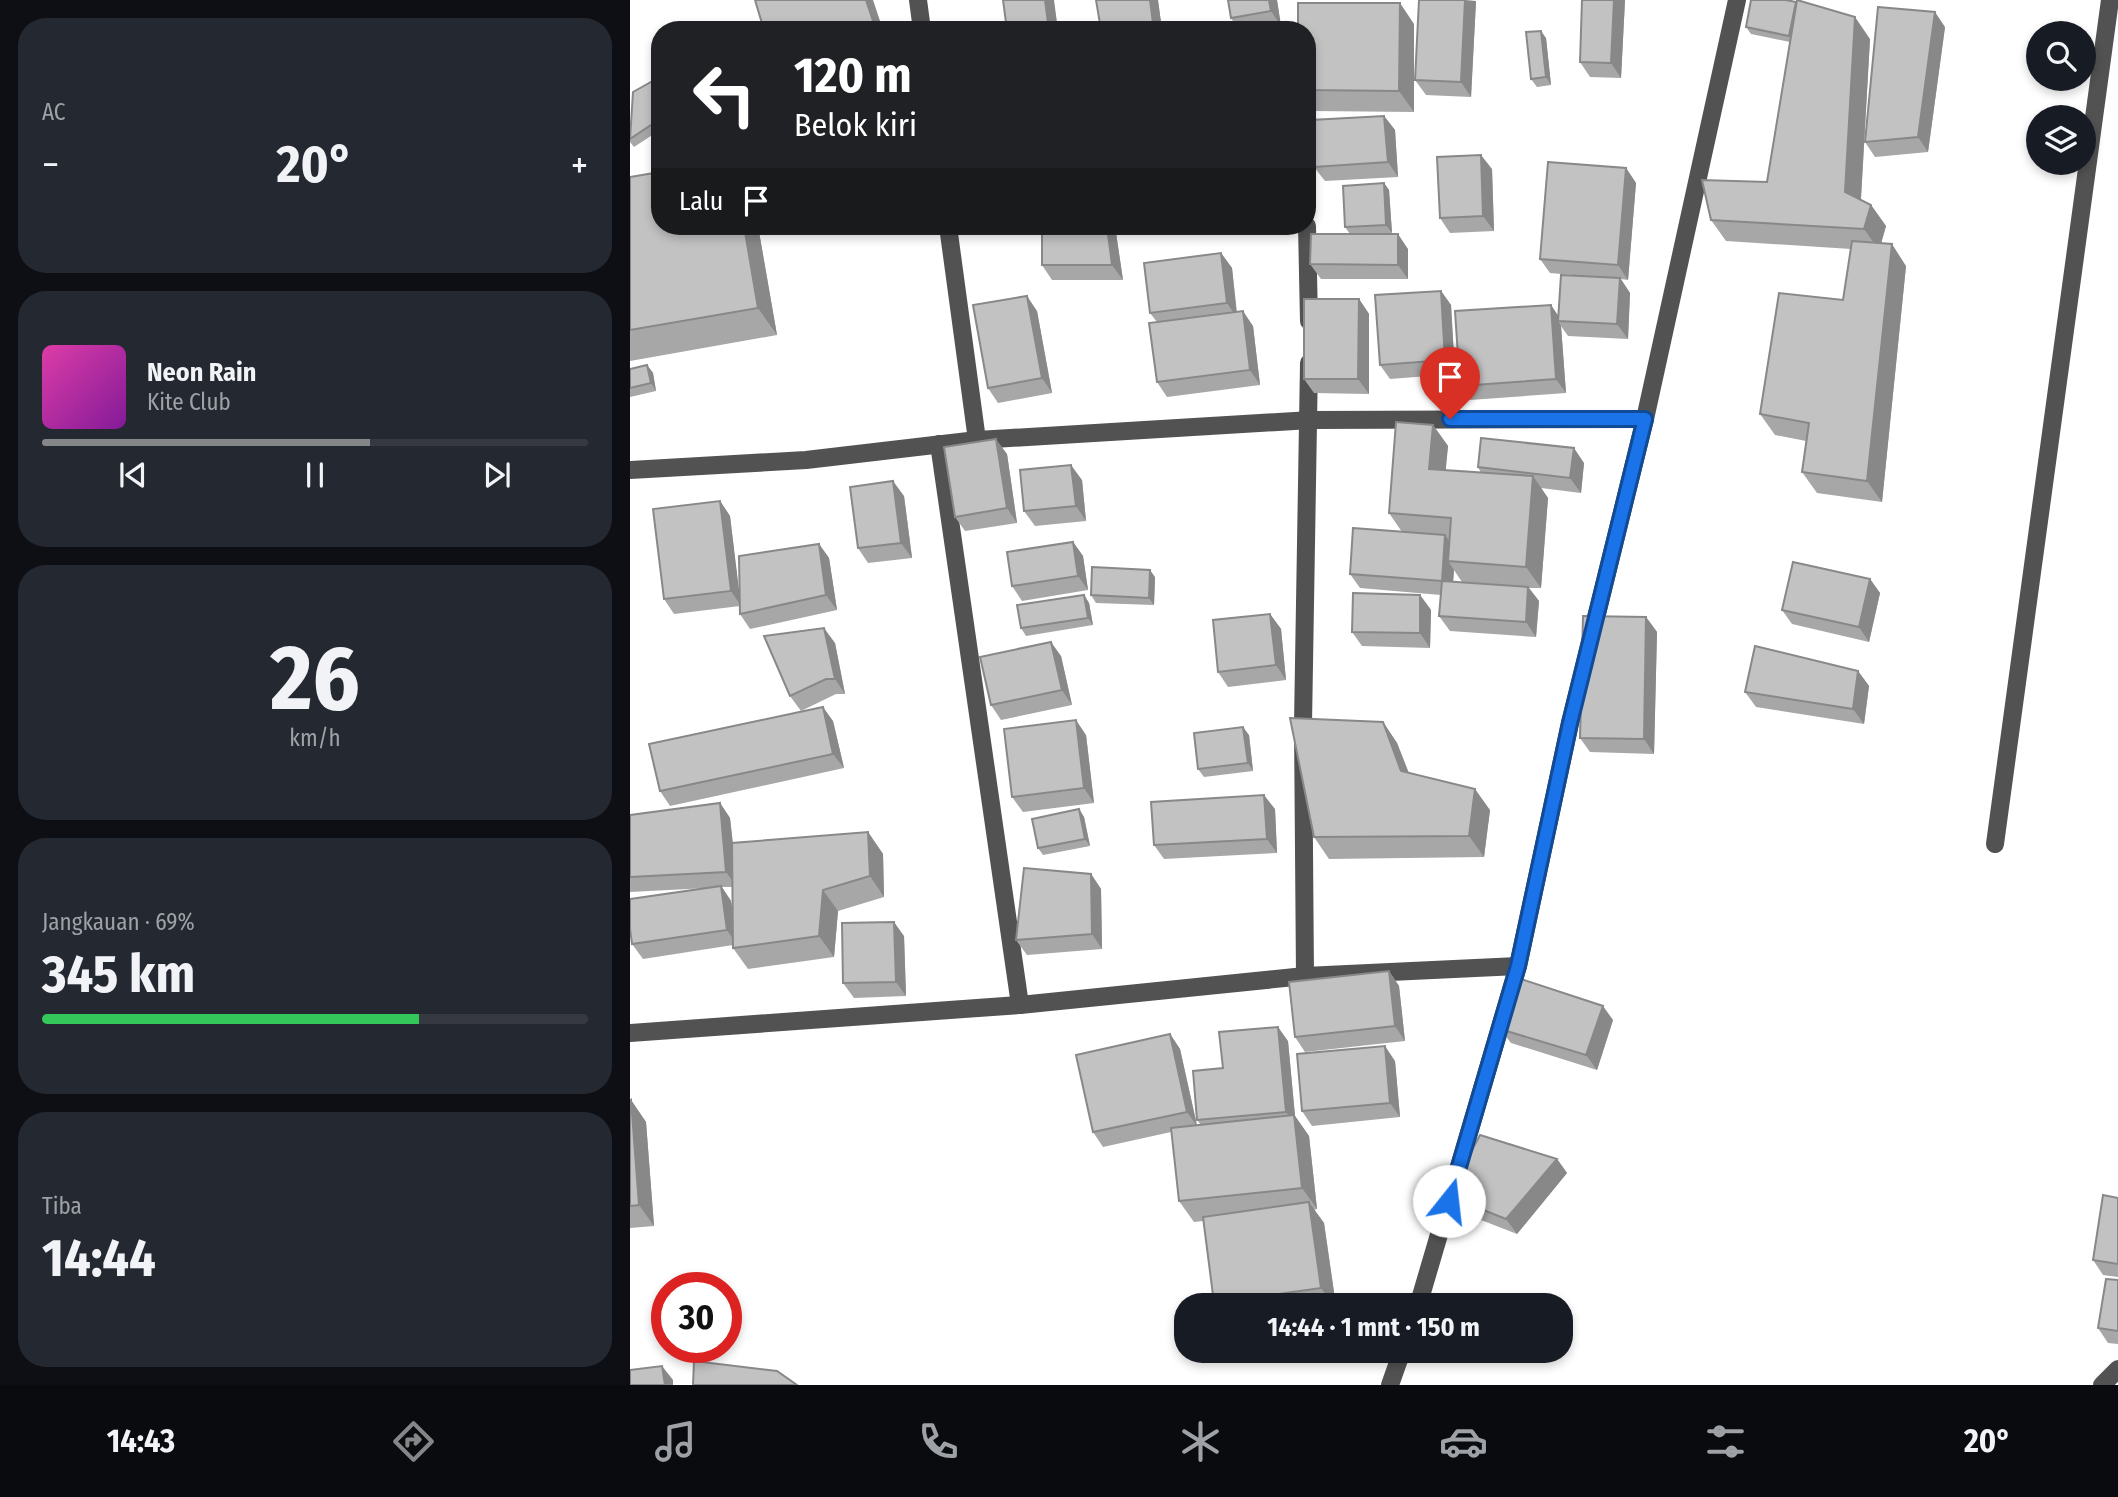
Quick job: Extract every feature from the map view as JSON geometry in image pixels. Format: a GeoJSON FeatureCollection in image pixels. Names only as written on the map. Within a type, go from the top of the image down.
{"type":"FeatureCollection","features":[{"type":"Feature","properties":{"kind":"street"},"geometry":{"type":"LineString","coordinates":[[918,0],[921,21]]}},
{"type":"Feature","properties":{"kind":"street"},"geometry":{"type":"LineString","coordinates":[[1422,1293],[1518,966],[1570,723],[1645,419],[1737,0]]}},
{"type":"Feature","properties":{"kind":"street"},"geometry":{"type":"LineString","coordinates":[[1995,844],[2110,0]]}},
{"type":"Feature","properties":{"kind":"street"},"geometry":{"type":"LineString","coordinates":[[949,235],[977,440]]}},
{"type":"Feature","properties":{"kind":"street"},"geometry":{"type":"LineString","coordinates":[[1305,976],[1303,724],[1311,419],[1307,235]]}},
{"type":"Feature","properties":{"kind":"street"},"geometry":{"type":"LineString","coordinates":[[630,470],[806,460],[977,440],[1311,419],[1645,419]]}},
{"type":"Feature","properties":{"kind":"street"},"geometry":{"type":"LineString","coordinates":[[939,444],[1020,1005]]}},
{"type":"Feature","properties":{"kind":"street"},"geometry":{"type":"LineString","coordinates":[[630,1033],[1020,1005],[1305,976],[1518,966]]}},
{"type":"Feature","properties":{"kind":"street"},"geometry":{"type":"LineString","coordinates":[[1390,1385],[1398,1363]]}},
{"type":"Feature","properties":{"kind":"street"},"geometry":{"type":"LineString","coordinates":[[2102,1385],[2118,1369]]}},
{"type":"Feature","properties":{"kind":"building"},"geometry":{"type":"Polygon","coordinates":[[[755,0],[866,0],[873,21],[761,21],[755,0]]]}},
{"type":"Feature","properties":{"kind":"building"},"geometry":{"type":"Polygon","coordinates":[[[1003,0],[1045,0],[1048,21],[1006,21],[1003,0]]]}},
{"type":"Feature","properties":{"kind":"building"},"geometry":{"type":"Polygon","coordinates":[[[1096,0],[1150,0],[1153,21],[1100,21],[1096,0]]]}},
{"type":"Feature","properties":{"kind":"building"},"geometry":{"type":"Polygon","coordinates":[[[1228,0],[1269,0],[1271,11],[1231,18],[1228,0]]]}},
{"type":"Feature","properties":{"kind":"building"},"geometry":{"type":"Polygon","coordinates":[[[1419,0],[1465,0],[1461,82],[1415,80],[1419,0]]]}},
{"type":"Feature","properties":{"kind":"building"},"geometry":{"type":"Polygon","coordinates":[[[1582,0],[1614,0],[1611,63],[1580,62],[1582,0]]]}},
{"type":"Feature","properties":{"kind":"building"},"geometry":{"type":"Polygon","coordinates":[[[1751,0],[1796,2],[1789,36],[1746,27],[1751,0]]]}},
{"type":"Feature","properties":{"kind":"building"},"geometry":{"type":"Polygon","coordinates":[[[1797,0],[1855,17],[1845,192],[1871,205],[1864,229],[1711,220],[1702,180],[1767,182],[1797,0]]]}},
{"type":"Feature","properties":{"kind":"building"},"geometry":{"type":"Polygon","coordinates":[[[1298,3],[1400,3],[1399,91],[1316,90],[1316,21],[1298,21],[1298,3]]]}},
{"type":"Feature","properties":{"kind":"building"},"geometry":{"type":"Polygon","coordinates":[[[1878,7],[1935,12],[1918,137],[1865,142],[1878,7]]]}},
{"type":"Feature","properties":{"kind":"building"},"geometry":{"type":"Polygon","coordinates":[[[1541,31],[1546,77],[1531,79],[1526,32],[1541,31]]]}},
{"type":"Feature","properties":{"kind":"building"},"geometry":{"type":"Polygon","coordinates":[[[651,82],[651,125],[630,139],[633,92],[651,82]]]}},
{"type":"Feature","properties":{"kind":"building"},"geometry":{"type":"Polygon","coordinates":[[[1384,116],[1388,162],[1316,167],[1316,120],[1384,116]]]}},
{"type":"Feature","properties":{"kind":"building"},"geometry":{"type":"Polygon","coordinates":[[[1481,155],[1483,216],[1440,218],[1437,157],[1481,155]]]}},
{"type":"Feature","properties":{"kind":"building"},"geometry":{"type":"Polygon","coordinates":[[[1548,162],[1626,168],[1618,265],[1540,259],[1548,162]]]}},
{"type":"Feature","properties":{"kind":"building"},"geometry":{"type":"Polygon","coordinates":[[[651,174],[651,235],[746,235],[758,308],[630,330],[630,177],[651,174]]]}},
{"type":"Feature","properties":{"kind":"building"},"geometry":{"type":"Polygon","coordinates":[[[1384,183],[1386,225],[1345,227],[1343,186],[1384,183]]]}},
{"type":"Feature","properties":{"kind":"building"},"geometry":{"type":"Polygon","coordinates":[[[1398,234],[1398,265],[1310,264],[1311,235],[1398,234]]]}},
{"type":"Feature","properties":{"kind":"building"},"geometry":{"type":"Polygon","coordinates":[[[1042,235],[1108,235],[1112,265],[1042,265],[1042,235]]]}},
{"type":"Feature","properties":{"kind":"building"},"geometry":{"type":"Polygon","coordinates":[[[1852,241],[1892,244],[1867,481],[1802,472],[1809,423],[1760,414],[1779,293],[1843,300],[1852,241]]]}},
{"type":"Feature","properties":{"kind":"building"},"geometry":{"type":"Polygon","coordinates":[[[1221,253],[1227,303],[1150,313],[1144,263],[1221,253]]]}},
{"type":"Feature","properties":{"kind":"building"},"geometry":{"type":"Polygon","coordinates":[[[1561,275],[1620,278],[1617,324],[1558,321],[1561,275]]]}},
{"type":"Feature","properties":{"kind":"building"},"geometry":{"type":"Polygon","coordinates":[[[1441,291],[1445,360],[1380,365],[1375,295],[1441,291]]]}},
{"type":"Feature","properties":{"kind":"building"},"geometry":{"type":"Polygon","coordinates":[[[1027,296],[1042,378],[988,388],[973,305],[1027,296]]]}},
{"type":"Feature","properties":{"kind":"building"},"geometry":{"type":"Polygon","coordinates":[[[1304,299],[1359,299],[1358,379],[1304,379],[1304,299]]]}},
{"type":"Feature","properties":{"kind":"building"},"geometry":{"type":"Polygon","coordinates":[[[1551,305],[1556,379],[1460,386],[1455,311],[1551,305]]]}},
{"type":"Feature","properties":{"kind":"building"},"geometry":{"type":"Polygon","coordinates":[[[1243,311],[1250,370],[1157,382],[1149,323],[1243,311]]]}},
{"type":"Feature","properties":{"kind":"building"},"geometry":{"type":"Polygon","coordinates":[[[647,365],[651,383],[630,388],[630,369],[647,365]]]}},
{"type":"Feature","properties":{"kind":"building"},"geometry":{"type":"Polygon","coordinates":[[[1396,422],[1433,425],[1429,469],[1533,476],[1526,567],[1448,561],[1451,518],[1389,513],[1396,422]]]}},
{"type":"Feature","properties":{"kind":"building"},"geometry":{"type":"Polygon","coordinates":[[[1481,438],[1574,448],[1570,478],[1478,467],[1481,438]]]}},
{"type":"Feature","properties":{"kind":"building"},"geometry":{"type":"Polygon","coordinates":[[[996,439],[1007,508],[955,517],[944,447],[996,439]]]}},
{"type":"Feature","properties":{"kind":"building"},"geometry":{"type":"Polygon","coordinates":[[[1071,465],[1076,506],[1024,511],[1020,470],[1071,465]]]}},
{"type":"Feature","properties":{"kind":"building"},"geometry":{"type":"Polygon","coordinates":[[[893,481],[901,543],[858,548],[850,487],[893,481]]]}},
{"type":"Feature","properties":{"kind":"building"},"geometry":{"type":"Polygon","coordinates":[[[720,501],[731,591],[664,599],[653,509],[720,501]]]}},
{"type":"Feature","properties":{"kind":"building"},"geometry":{"type":"Polygon","coordinates":[[[1353,528],[1445,535],[1442,581],[1350,574],[1353,528]]]}},
{"type":"Feature","properties":{"kind":"building"},"geometry":{"type":"Polygon","coordinates":[[[1073,542],[1078,576],[1012,586],[1007,552],[1073,542]]]}},
{"type":"Feature","properties":{"kind":"building"},"geometry":{"type":"Polygon","coordinates":[[[819,544],[826,595],[740,614],[739,556],[819,544]]]}},
{"type":"Feature","properties":{"kind":"building"},"geometry":{"type":"Polygon","coordinates":[[[1793,562],[1870,579],[1859,627],[1782,610],[1793,562]]]}},
{"type":"Feature","properties":{"kind":"building"},"geometry":{"type":"Polygon","coordinates":[[[1092,567],[1150,570],[1149,598],[1091,595],[1092,567]]]}},
{"type":"Feature","properties":{"kind":"building"},"geometry":{"type":"Polygon","coordinates":[[[1442,581],[1528,587],[1526,622],[1439,616],[1442,581]]]}},
{"type":"Feature","properties":{"kind":"building"},"geometry":{"type":"Polygon","coordinates":[[[1353,593],[1420,595],[1420,633],[1352,632],[1353,593]]]}},
{"type":"Feature","properties":{"kind":"building"},"geometry":{"type":"Polygon","coordinates":[[[1084,595],[1088,618],[1021,628],[1017,605],[1084,595]]]}},
{"type":"Feature","properties":{"kind":"building"},"geometry":{"type":"Polygon","coordinates":[[[1270,614],[1276,665],[1218,672],[1213,620],[1270,614]]]}},
{"type":"Feature","properties":{"kind":"building"},"geometry":{"type":"Polygon","coordinates":[[[1583,616],[1646,617],[1644,739],[1580,738],[1583,616]]]}},
{"type":"Feature","properties":{"kind":"building"},"geometry":{"type":"Polygon","coordinates":[[[824,628],[835,679],[826,679],[790,696],[764,636],[824,628]]]}},
{"type":"Feature","properties":{"kind":"building"},"geometry":{"type":"Polygon","coordinates":[[[1051,642],[1062,690],[991,705],[980,657],[1051,642]]]}},
{"type":"Feature","properties":{"kind":"building"},"geometry":{"type":"Polygon","coordinates":[[[1755,646],[1858,671],[1853,709],[1745,692],[1755,646]]]}},
{"type":"Feature","properties":{"kind":"building"},"geometry":{"type":"Polygon","coordinates":[[[823,707],[833,754],[660,791],[649,744],[823,707]]]}},
{"type":"Feature","properties":{"kind":"building"},"geometry":{"type":"Polygon","coordinates":[[[1290,718],[1383,722],[1401,771],[1475,789],[1469,836],[1314,837],[1290,718]]]}},
{"type":"Feature","properties":{"kind":"building"},"geometry":{"type":"Polygon","coordinates":[[[1076,720],[1084,788],[1012,797],[1004,729],[1076,720]]]}},
{"type":"Feature","properties":{"kind":"building"},"geometry":{"type":"Polygon","coordinates":[[[1243,727],[1248,763],[1198,769],[1194,733],[1243,727]]]}},
{"type":"Feature","properties":{"kind":"building"},"geometry":{"type":"Polygon","coordinates":[[[1264,795],[1267,839],[1154,845],[1151,802],[1264,795]]]}},
{"type":"Feature","properties":{"kind":"building"},"geometry":{"type":"Polygon","coordinates":[[[720,803],[726,872],[630,877],[630,815],[720,803]]]}},
{"type":"Feature","properties":{"kind":"building"},"geometry":{"type":"Polygon","coordinates":[[[1079,809],[1085,839],[1038,848],[1032,819],[1079,809]]]}},
{"type":"Feature","properties":{"kind":"building"},"geometry":{"type":"Polygon","coordinates":[[[868,832],[870,876],[823,890],[819,936],[733,948],[732,843],[868,832]]]}},
{"type":"Feature","properties":{"kind":"building"},"geometry":{"type":"Polygon","coordinates":[[[1024,868],[1091,874],[1092,934],[1016,940],[1024,868]]]}},
{"type":"Feature","properties":{"kind":"building"},"geometry":{"type":"Polygon","coordinates":[[[721,886],[727,930],[632,944],[630,899],[721,886]]]}},
{"type":"Feature","properties":{"kind":"building"},"geometry":{"type":"Polygon","coordinates":[[[894,922],[896,982],[843,983],[842,923],[894,922]]]}},
{"type":"Feature","properties":{"kind":"building"},"geometry":{"type":"Polygon","coordinates":[[[1389,971],[1395,1026],[1295,1037],[1289,982],[1389,971]]]}},
{"type":"Feature","properties":{"kind":"building"},"geometry":{"type":"Polygon","coordinates":[[[1518,978],[1603,1006],[1586,1055],[1500,1029],[1518,978]]]}},
{"type":"Feature","properties":{"kind":"building"},"geometry":{"type":"Polygon","coordinates":[[[1278,1027],[1286,1112],[1197,1120],[1193,1071],[1223,1068],[1219,1032],[1278,1027]]]}},
{"type":"Feature","properties":{"kind":"building"},"geometry":{"type":"Polygon","coordinates":[[[1170,1034],[1187,1112],[1093,1132],[1076,1055],[1170,1034]]]}},
{"type":"Feature","properties":{"kind":"building"},"geometry":{"type":"Polygon","coordinates":[[[1385,1046],[1390,1103],[1302,1111],[1297,1054],[1385,1046]]]}},
{"type":"Feature","properties":{"kind":"building"},"geometry":{"type":"Polygon","coordinates":[[[630,1101],[639,1205],[630,1206],[630,1101]]]}},
{"type":"Feature","properties":{"kind":"building"},"geometry":{"type":"Polygon","coordinates":[[[1294,1115],[1302,1188],[1179,1201],[1171,1128],[1294,1115]]]}},
{"type":"Feature","properties":{"kind":"building"},"geometry":{"type":"Polygon","coordinates":[[[1480,1135],[1557,1159],[1506,1219],[1448,1196],[1480,1135]]]}},
{"type":"Feature","properties":{"kind":"building"},"geometry":{"type":"Polygon","coordinates":[[[2103,1195],[2118,1198],[2118,1264],[2093,1260],[2103,1195]]]}},
{"type":"Feature","properties":{"kind":"building"},"geometry":{"type":"Polygon","coordinates":[[[1309,1202],[1321,1288],[1285,1293],[1213,1293],[1203,1217],[1309,1202]]]}},
{"type":"Feature","properties":{"kind":"building"},"geometry":{"type":"Polygon","coordinates":[[[2106,1279],[2118,1280],[2118,1331],[2098,1328],[2106,1279]]]}},
{"type":"Feature","properties":{"kind":"building"},"geometry":{"type":"Polygon","coordinates":[[[694,1363],[711,1363],[777,1371],[797,1385],[693,1385],[694,1363]]]}},
{"type":"Feature","properties":{"kind":"building"},"geometry":{"type":"Polygon","coordinates":[[[662,1366],[665,1385],[630,1385],[630,1370],[662,1366]]]}},
{"type":"Feature","properties":{"kind":"route"},"geometry":{"type":"LineString","coordinates":[[1449,1201],[1518,966],[1570,723],[1645,419],[1450,419]]}}]}
